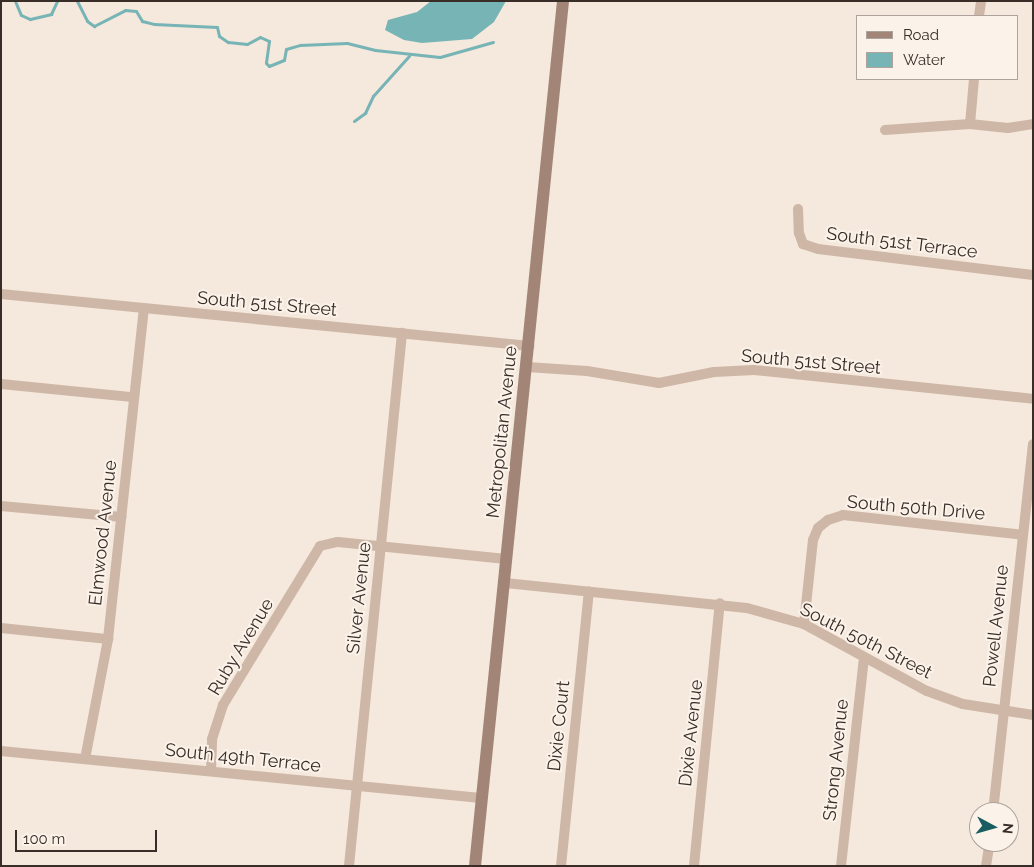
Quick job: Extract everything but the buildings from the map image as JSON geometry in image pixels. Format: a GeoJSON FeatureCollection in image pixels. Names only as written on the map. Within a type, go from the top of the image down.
{"type":"FeatureCollection","features":[{"type":"Feature","properties":{"kind":"main road","name":"Metropolitan Avenue"},"geometry":{"type":"LineString","coordinates":[[476,866],[481,798],[505,582],[563,1]]}},
{"type":"Feature","properties":{"kind":"street"},"geometry":{"type":"LineString","coordinates":[[979,15],[980,1]]}},
{"type":"Feature","properties":{"kind":"street"},"geometry":{"type":"LineString","coordinates":[[970,124],[974,80]]}},
{"type":"Feature","properties":{"kind":"street"},"geometry":{"type":"LineString","coordinates":[[885,130],[970,124],[1008,128],[1033,124]]}},
{"type":"Feature","properties":{"kind":"street","name":"South 51st Terrace"},"geometry":{"type":"LineString","coordinates":[[798,209],[799,233],[803,244],[818,249],[1033,276]]}},
{"type":"Feature","properties":{"kind":"street","name":"South 51st Street"},"geometry":{"type":"LineString","coordinates":[[1,294],[529,346]]}},
{"type":"Feature","properties":{"kind":"street","name":"Elmwood Avenue"},"geometry":{"type":"LineString","coordinates":[[85,759],[108,639],[132,396],[144,309]]}},
{"type":"Feature","properties":{"kind":"street","name":"Silver Avenue"},"geometry":{"type":"LineString","coordinates":[[349,866],[402,333]]}},
{"type":"Feature","properties":{"kind":"street","name":"South 51st Street"},"geometry":{"type":"LineString","coordinates":[[527,367],[587,371],[659,383],[714,372],[754,370],[1033,399]]}},
{"type":"Feature","properties":{"kind":"street"},"geometry":{"type":"LineString","coordinates":[[1,384],[132,396]]}},
{"type":"Feature","properties":{"kind":"street","name":"Powell Avenue"},"geometry":{"type":"LineString","coordinates":[[995,802],[1033,444]]}},
{"type":"Feature","properties":{"kind":"street"},"geometry":{"type":"LineString","coordinates":[[1,506],[121,517]]}},
{"type":"Feature","properties":{"kind":"street","name":"South 50th Drive"},"geometry":{"type":"LineString","coordinates":[[804,624],[812,540],[818,528],[828,520],[843,515],[1022,535]]}},
{"type":"Feature","properties":{"kind":"street","name":"Ruby Avenue"},"geometry":{"type":"LineString","coordinates":[[211,771],[212,739],[224,706],[320,546],[338,542],[380,546]]}},
{"type":"Feature","properties":{"kind":"street"},"geometry":{"type":"LineString","coordinates":[[380,546],[506,559]]}},
{"type":"Feature","properties":{"kind":"street","name":"South 50th Street"},"geometry":{"type":"LineString","coordinates":[[505,582],[720,603],[804,624],[864,659],[927,691],[963,704],[1004,712],[1033,715]]}},
{"type":"Feature","properties":{"kind":"street","name":"Dixie Court"},"geometry":{"type":"LineString","coordinates":[[561,866],[589,590]]}},
{"type":"Feature","properties":{"kind":"street","name":"Dixie Avenue"},"geometry":{"type":"LineString","coordinates":[[694,866],[720,603]]}},
{"type":"Feature","properties":{"kind":"street"},"geometry":{"type":"LineString","coordinates":[[1,628],[108,639]]}},
{"type":"Feature","properties":{"kind":"street","name":"Strong Avenue"},"geometry":{"type":"LineString","coordinates":[[841,866],[864,659]]}},
{"type":"Feature","properties":{"kind":"street","name":"South 49th Terrace"},"geometry":{"type":"LineString","coordinates":[[1,751],[481,798]]}},
{"type":"Feature","properties":{"kind":"street"},"geometry":{"type":"LineString","coordinates":[[986,866],[988,852]]}},
{"type":"Feature","properties":{"kind":"water"},"geometry":{"type":"Polygon","coordinates":[[[431,1],[506,1],[494,22],[472,39],[422,43],[404,40],[385,30],[388,20],[417,12],[431,1]]]}},
{"type":"Feature","properties":{"kind":"waterway"},"geometry":{"type":"LineString","coordinates":[[15,1],[21,15],[30,19],[51,14],[57,1]]}},
{"type":"Feature","properties":{"kind":"waterway"},"geometry":{"type":"LineString","coordinates":[[77,1],[87,21],[94,26],[125,10],[136,11],[142,21],[154,24],[217,27],[219,36],[228,42],[247,44],[260,37],[269,41],[266,63],[269,66],[284,60],[286,49],[300,45],[347,43],[375,50],[440,57],[493,42]]}},
{"type":"Feature","properties":{"kind":"waterway"},"geometry":{"type":"LineString","coordinates":[[354,121],[365,113],[373,96],[409,56]]}}]}
